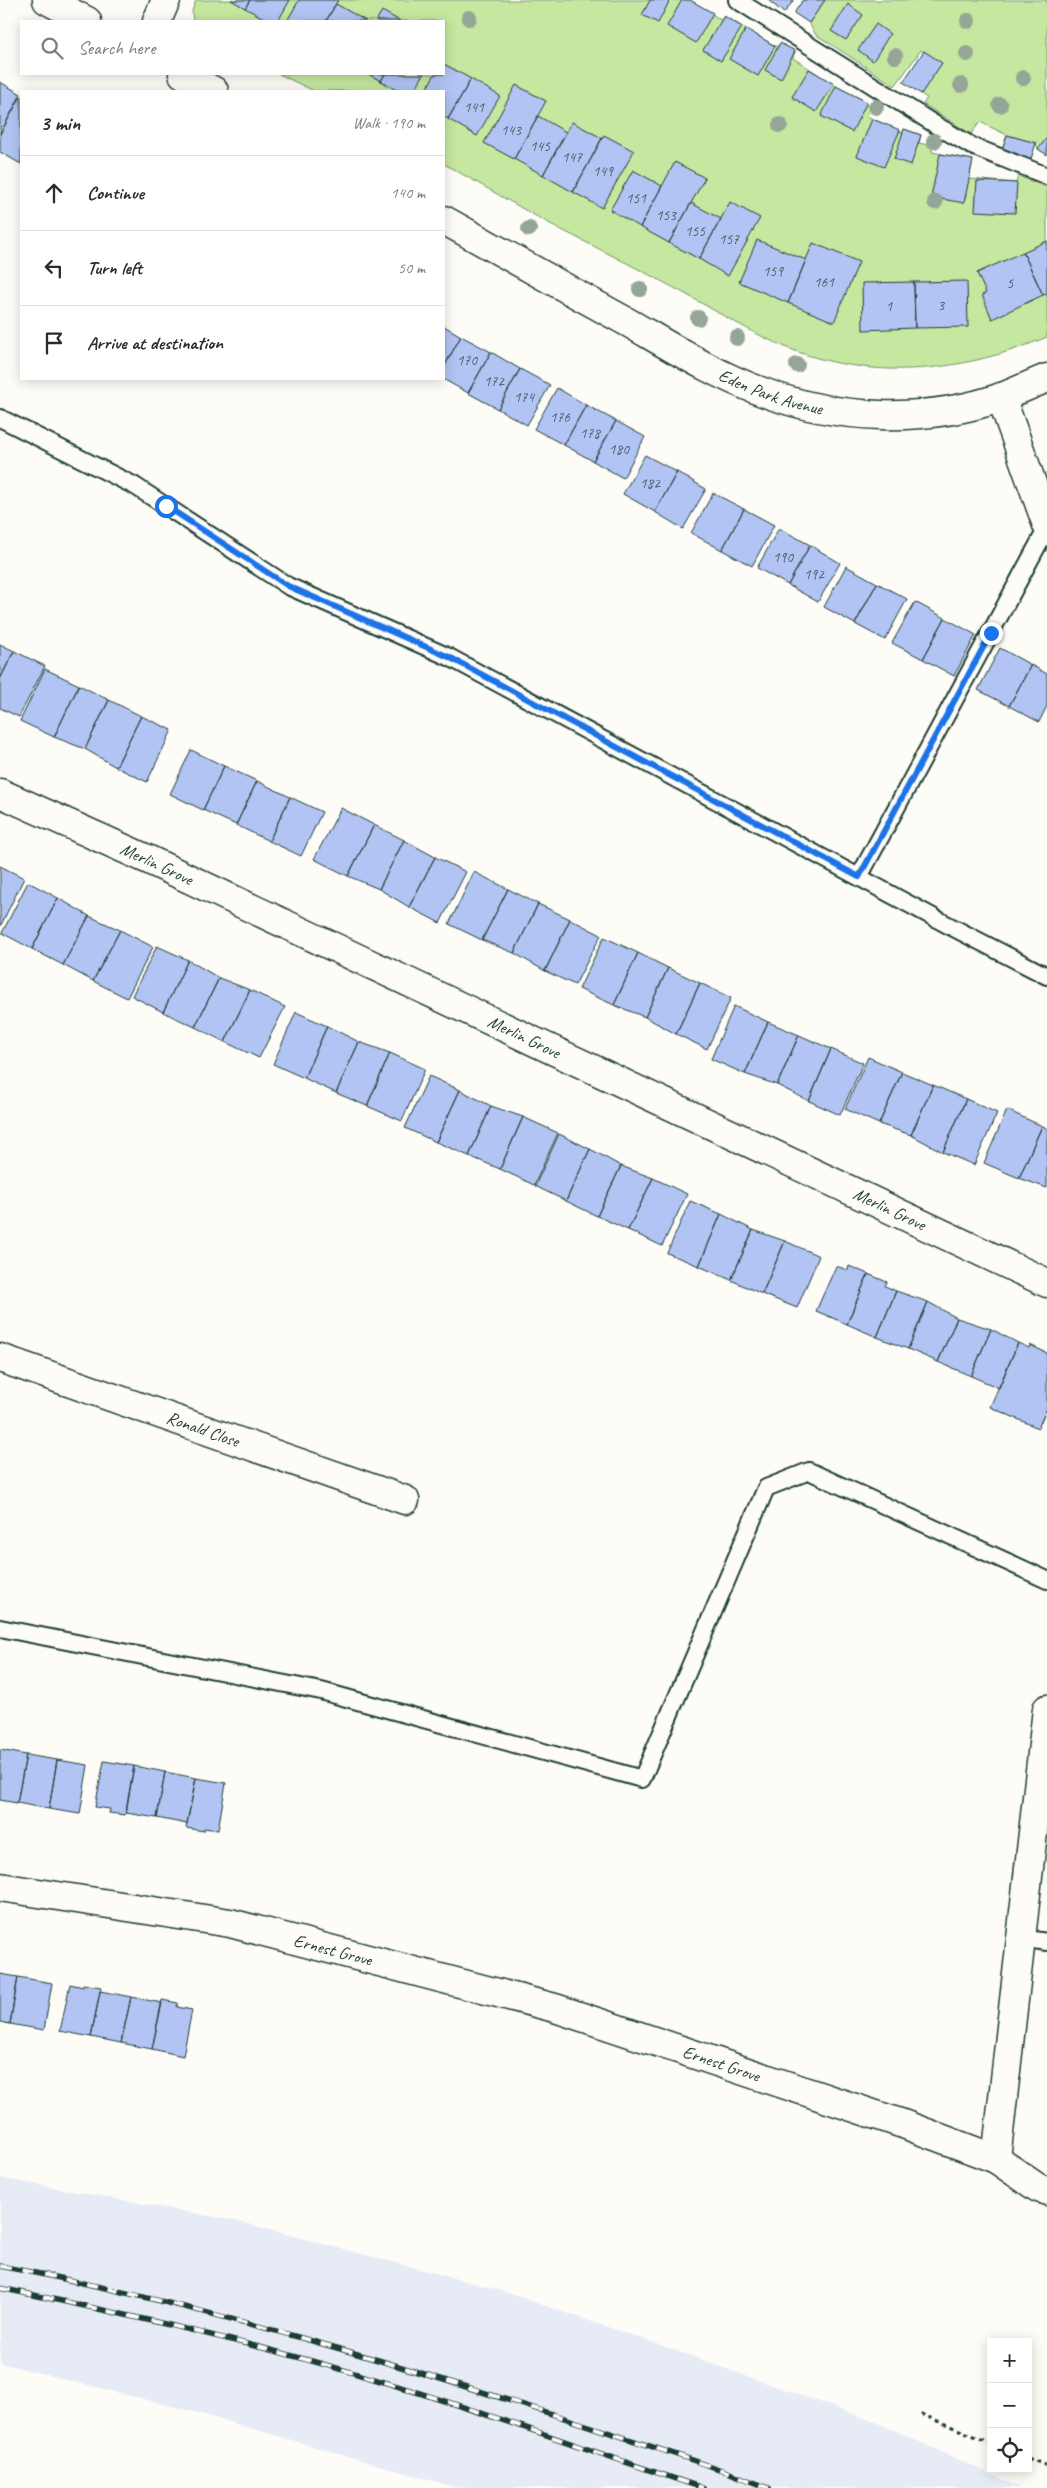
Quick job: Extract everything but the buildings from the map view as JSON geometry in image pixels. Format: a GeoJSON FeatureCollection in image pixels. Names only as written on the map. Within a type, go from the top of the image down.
{"type":"FeatureCollection","features":[{"type":"Feature","properties":{"kind":"street"},"geometry":{"type":"LineString","coordinates":[[48,0],[85,20]]}},
{"type":"Feature","properties":{"kind":"street"},"geometry":{"type":"LineString","coordinates":[[157,20],[166,0]]}},
{"type":"Feature","properties":{"kind":"street"},"geometry":{"type":"LineString","coordinates":[[185,75],[212,90]]}},
{"type":"Feature","properties":{"kind":"street","name":"Eden Park Avenue"},"geometry":{"type":"LineString","coordinates":[[445,221],[683,354],[758,391],[793,403],[855,412],[913,414],[964,407],[1001,397],[1047,378]]}},
{"type":"Feature","properties":{"kind":"street"},"geometry":{"type":"LineString","coordinates":[[1001,397],[1047,527]]}},
{"type":"Feature","properties":{"kind":"street","name":"Merlin Grove"},"geometry":{"type":"LineString","coordinates":[[0,793],[147,858],[1047,1284]]}},
{"type":"Feature","properties":{"kind":"street","name":"Ronald Close"},"geometry":{"type":"LineString","coordinates":[[0,1358],[405,1500]]}},
{"type":"Feature","properties":{"kind":"street"},"geometry":{"type":"LineString","coordinates":[[996,2159],[1047,1710]]}},
{"type":"Feature","properties":{"kind":"street","name":"Ernest Grove"},"geometry":{"type":"LineString","coordinates":[[0,1887],[230,1923],[555,2008],[903,2124],[996,2159],[1038,2188],[1047,2191]]}},
{"type":"Feature","properties":{"kind":"lane"},"geometry":{"type":"LineString","coordinates":[[737,0],[939,127],[980,150],[1047,176]]}},
{"type":"Feature","properties":{"kind":"lane"},"geometry":{"type":"LineString","coordinates":[[0,418],[136,486],[288,586],[449,657],[1047,976]]}},
{"type":"Feature","properties":{"kind":"lane"},"geometry":{"type":"LineString","coordinates":[[859,877],[1047,527]]}},
{"type":"Feature","properties":{"kind":"lane"},"geometry":{"type":"LineString","coordinates":[[0,1628],[321,1691],[642,1779],[766,1488],[809,1472],[1047,1580]]}},
{"type":"Feature","properties":{"kind":"lane"},"geometry":{"type":"LineString","coordinates":[[1020,1938],[1047,1942]]}},
{"type":"Feature","properties":{"kind":"path"},"geometry":{"type":"LineString","coordinates":[[922,2414],[987,2440]]}},
{"type":"Feature","properties":{"kind":"path"},"geometry":{"type":"LineString","coordinates":[[1032,2460],[1047,2466]]}},
{"type":"Feature","properties":{"kind":"shaded area"},"geometry":{"type":"Polygon","coordinates":[[[0,2178],[232,2220],[499,2290],[878,2423],[1021,2488],[458,2488],[191,2411],[0,2363],[0,2178]]]}},
{"type":"Feature","properties":{"kind":"green space"},"geometry":{"type":"Polygon","coordinates":[[[196,0],[690,0],[721,20],[724,16],[777,47],[780,43],[795,51],[793,58],[836,86],[867,102],[869,110],[867,116],[903,133],[904,129],[921,135],[919,143],[933,146],[932,152],[973,160],[969,179],[1016,183],[1018,176],[1047,187],[1047,337],[1016,349],[984,358],[952,365],[920,368],[887,369],[855,366],[822,359],[790,349],[748,329],[665,283],[556,227],[445,165],[445,90],[312,90],[281,75],[445,75],[445,20],[193,20],[192,11],[196,0]]]}},
{"type":"Feature","properties":{"kind":"green space"},"geometry":{"type":"Polygon","coordinates":[[[825,0],[1047,0],[1047,138],[1038,149],[1036,143],[1007,135],[980,122],[971,134],[923,104],[927,98],[921,94],[942,63],[921,50],[895,86],[815,34],[809,23],[825,0]]]}},
{"type":"Feature","properties":{"kind":"railway"},"geometry":{"type":"LineString","coordinates":[[0,2266],[92,2285],[274,2330],[544,2411],[722,2470],[769,2488]]}},
{"type":"Feature","properties":{"kind":"railway"},"geometry":{"type":"LineString","coordinates":[[0,2288],[188,2329],[374,2379],[703,2488]]}},
{"type":"Feature","properties":{"kind":"route"},"geometry":{"type":"LineString","coordinates":[[166,506],[288,586],[449,657],[859,877],[991,633]]}}]}
